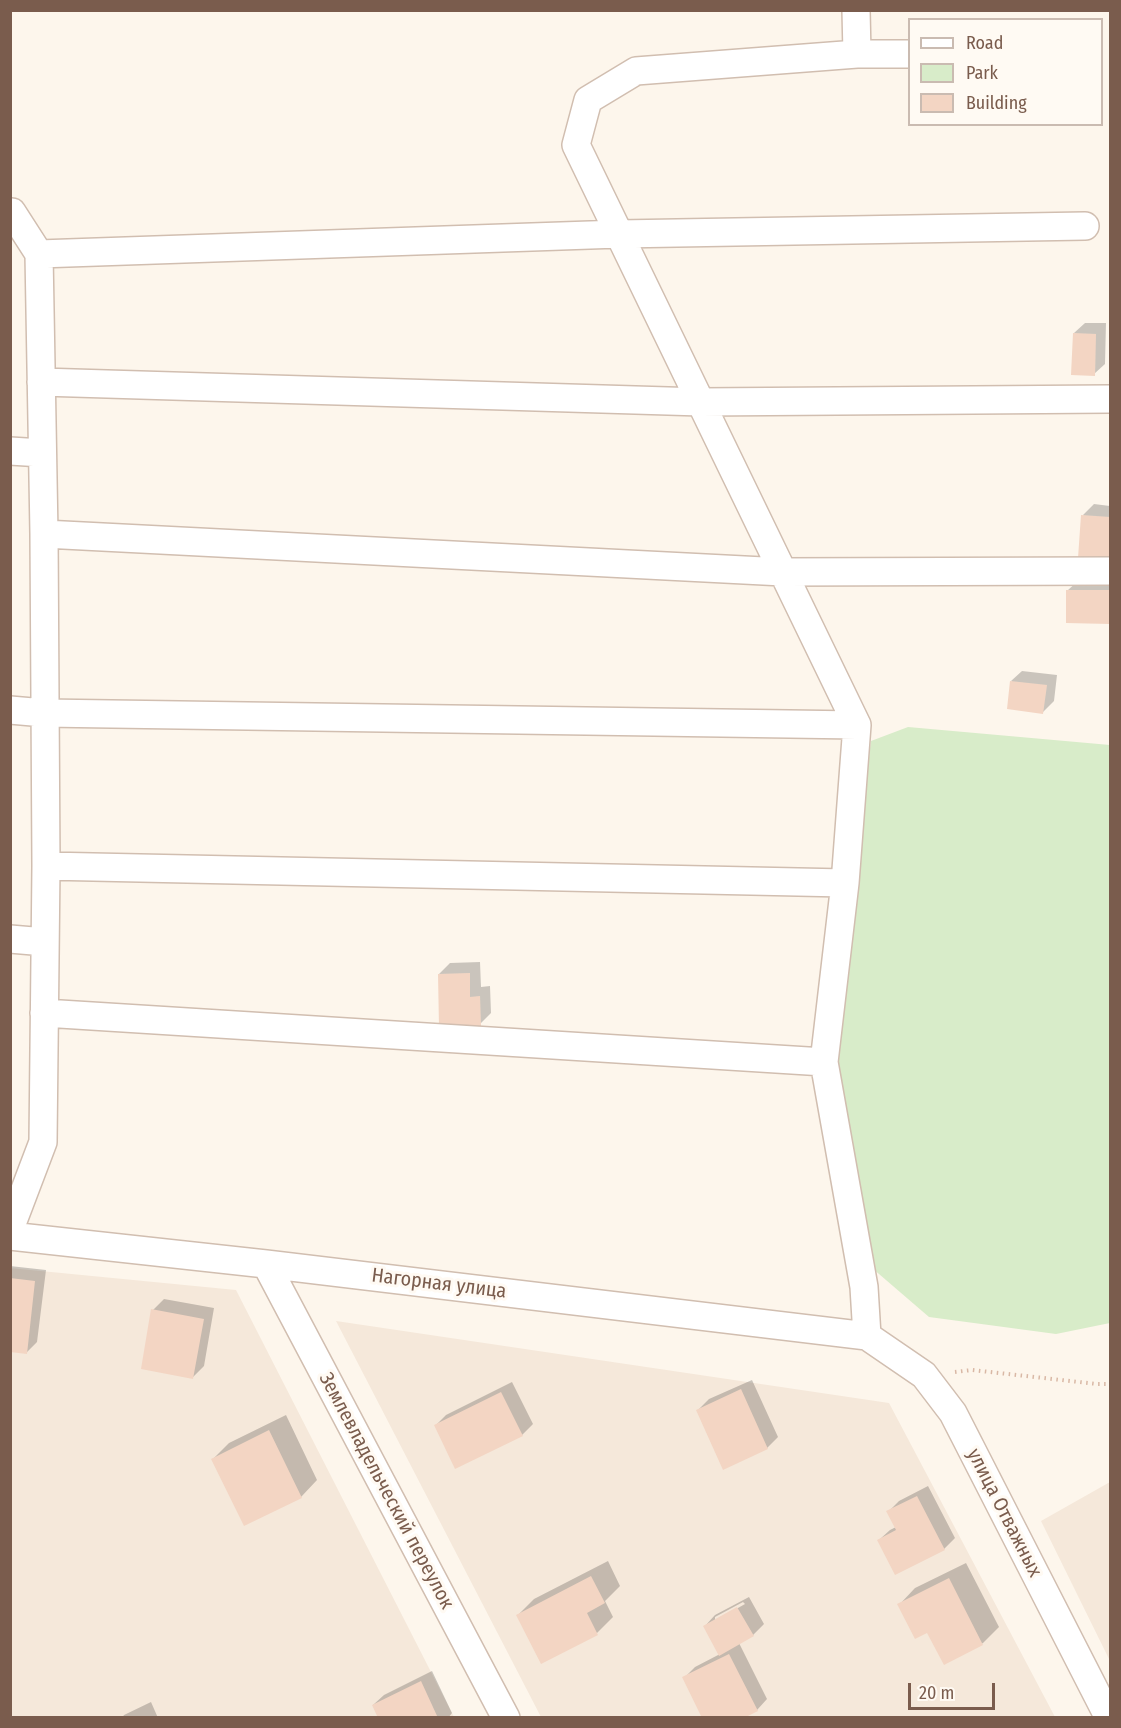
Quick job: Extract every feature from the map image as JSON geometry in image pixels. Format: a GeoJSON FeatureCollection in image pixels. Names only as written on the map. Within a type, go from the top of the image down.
{"type":"FeatureCollection","features":[{"type":"Feature","properties":{"kind":"street"},"geometry":{"type":"LineString","coordinates":[[856,10],[857,54]]}},
{"type":"Feature","properties":{"kind":"street"},"geometry":{"type":"LineString","coordinates":[[867,1335],[864,1287],[824,1062],[845,884],[857,725],[576,145],[588,100],[636,70],[857,54],[908,54]]}},
{"type":"Feature","properties":{"kind":"street"},"geometry":{"type":"LineString","coordinates":[[10,212],[39,254],[46,866],[43,1142],[10,1228]]}},
{"type":"Feature","properties":{"kind":"street"},"geometry":{"type":"LineString","coordinates":[[39,254],[619,234],[1085,226]]}},
{"type":"Feature","properties":{"kind":"street"},"geometry":{"type":"LineString","coordinates":[[41,382],[701,402],[1110,399]]}},
{"type":"Feature","properties":{"kind":"street"},"geometry":{"type":"LineString","coordinates":[[10,451],[42,453]]}},
{"type":"Feature","properties":{"kind":"street"},"geometry":{"type":"LineString","coordinates":[[44,534],[783,572],[1110,571]]}},
{"type":"Feature","properties":{"kind":"street"},"geometry":{"type":"LineString","coordinates":[[10,710],[857,725]]}},
{"type":"Feature","properties":{"kind":"street"},"geometry":{"type":"LineString","coordinates":[[46,866],[845,884]]}},
{"type":"Feature","properties":{"kind":"street"},"geometry":{"type":"LineString","coordinates":[[10,939],[45,942]]}},
{"type":"Feature","properties":{"kind":"street"},"geometry":{"type":"LineString","coordinates":[[44,1013],[824,1062]]}},
{"type":"Feature","properties":{"kind":"street","name":"Нагорная улица"},"geometry":{"type":"LineString","coordinates":[[10,1236],[867,1335]]}},
{"type":"Feature","properties":{"kind":"street","name":"Землевладельческий переулок"},"geometry":{"type":"LineString","coordinates":[[266,1264],[506,1718]]}},
{"type":"Feature","properties":{"kind":"street","name":"улица Отважных"},"geometry":{"type":"LineString","coordinates":[[867,1335],[924,1375],[953,1413],[1109,1718]]}},
{"type":"Feature","properties":{"kind":"path"},"geometry":{"type":"LineString","coordinates":[[924,1375],[972,1370],[1110,1384]]}},
{"type":"Feature","properties":{"kind":"shaded area"},"geometry":{"type":"Polygon","coordinates":[[[10,1268],[236,1290],[454,1717],[11,1717],[10,1268]]]}},
{"type":"Feature","properties":{"kind":"shaded area"},"geometry":{"type":"Polygon","coordinates":[[[336,1321],[889,1403],[1055,1717],[541,1717],[336,1321]]]}},
{"type":"Feature","properties":{"kind":"shaded area"},"geometry":{"type":"Polygon","coordinates":[[[1110,1482],[1110,1661],[1041,1521],[1110,1482]]]}},
{"type":"Feature","properties":{"kind":"green space"},"geometry":{"type":"Polygon","coordinates":[[[908,727],[1110,745],[1110,1323],[1056,1334],[929,1317],[872,1268],[832,1062],[871,741],[908,727]]]}},
{"type":"Feature","properties":{"kind":"building"},"geometry":{"type":"Polygon","coordinates":[[[1073,333],[1096,334],[1095,376],[1071,375],[1073,333]]]}},
{"type":"Feature","properties":{"kind":"building"},"geometry":{"type":"Polygon","coordinates":[[[1081,515],[1110,517],[1110,560],[1078,558],[1081,515]]]}},
{"type":"Feature","properties":{"kind":"building"},"geometry":{"type":"Polygon","coordinates":[[[1066,590],[1110,590],[1110,624],[1066,623],[1066,590]]]}},
{"type":"Feature","properties":{"kind":"building"},"geometry":{"type":"Polygon","coordinates":[[[1010,681],[1047,685],[1043,714],[1007,709],[1010,681]]]}},
{"type":"Feature","properties":{"kind":"building"},"geometry":{"type":"Polygon","coordinates":[[[470,973],[470,997],[480,996],[481,1026],[439,1027],[438,974],[470,973]]]}},
{"type":"Feature","properties":{"kind":"building"},"geometry":{"type":"Polygon","coordinates":[[[10,1278],[35,1281],[27,1354],[10,1352],[10,1278]]]}},
{"type":"Feature","properties":{"kind":"building"},"geometry":{"type":"Polygon","coordinates":[[[151,1309],[204,1319],[193,1379],[141,1369],[151,1309]]]}},
{"type":"Feature","properties":{"kind":"building"},"geometry":{"type":"Polygon","coordinates":[[[741,1389],[768,1449],[723,1470],[696,1410],[741,1389]]]}},
{"type":"Feature","properties":{"kind":"building"},"geometry":{"type":"Polygon","coordinates":[[[501,1392],[523,1436],[455,1469],[434,1425],[501,1392]]]}},
{"type":"Feature","properties":{"kind":"building"},"geometry":{"type":"Polygon","coordinates":[[[269,1430],[302,1498],[244,1526],[211,1459],[269,1430]]]}},
{"type":"Feature","properties":{"kind":"building"},"geometry":{"type":"Polygon","coordinates":[[[917,1496],[945,1550],[895,1575],[877,1540],[896,1530],[886,1511],[917,1496]]]}},
{"type":"Feature","properties":{"kind":"building"},"geometry":{"type":"Polygon","coordinates":[[[591,1576],[605,1603],[587,1613],[598,1635],[541,1664],[516,1615],[591,1576]]]}},
{"type":"Feature","properties":{"kind":"building"},"geometry":{"type":"Polygon","coordinates":[[[949,1578],[983,1645],[944,1665],[927,1633],[915,1639],[897,1604],[949,1578]]]}},
{"type":"Feature","properties":{"kind":"building"},"geometry":{"type":"Polygon","coordinates":[[[737,1607],[754,1636],[719,1656],[703,1626],[737,1607]]]}},
{"type":"Feature","properties":{"kind":"building"},"geometry":{"type":"Polygon","coordinates":[[[729,1654],[758,1711],[744,1718],[702,1718],[682,1677],[729,1654]]]}},
{"type":"Feature","properties":{"kind":"building"},"geometry":{"type":"Polygon","coordinates":[[[421,1681],[438,1718],[378,1718],[372,1705],[421,1681]]]}}]}
